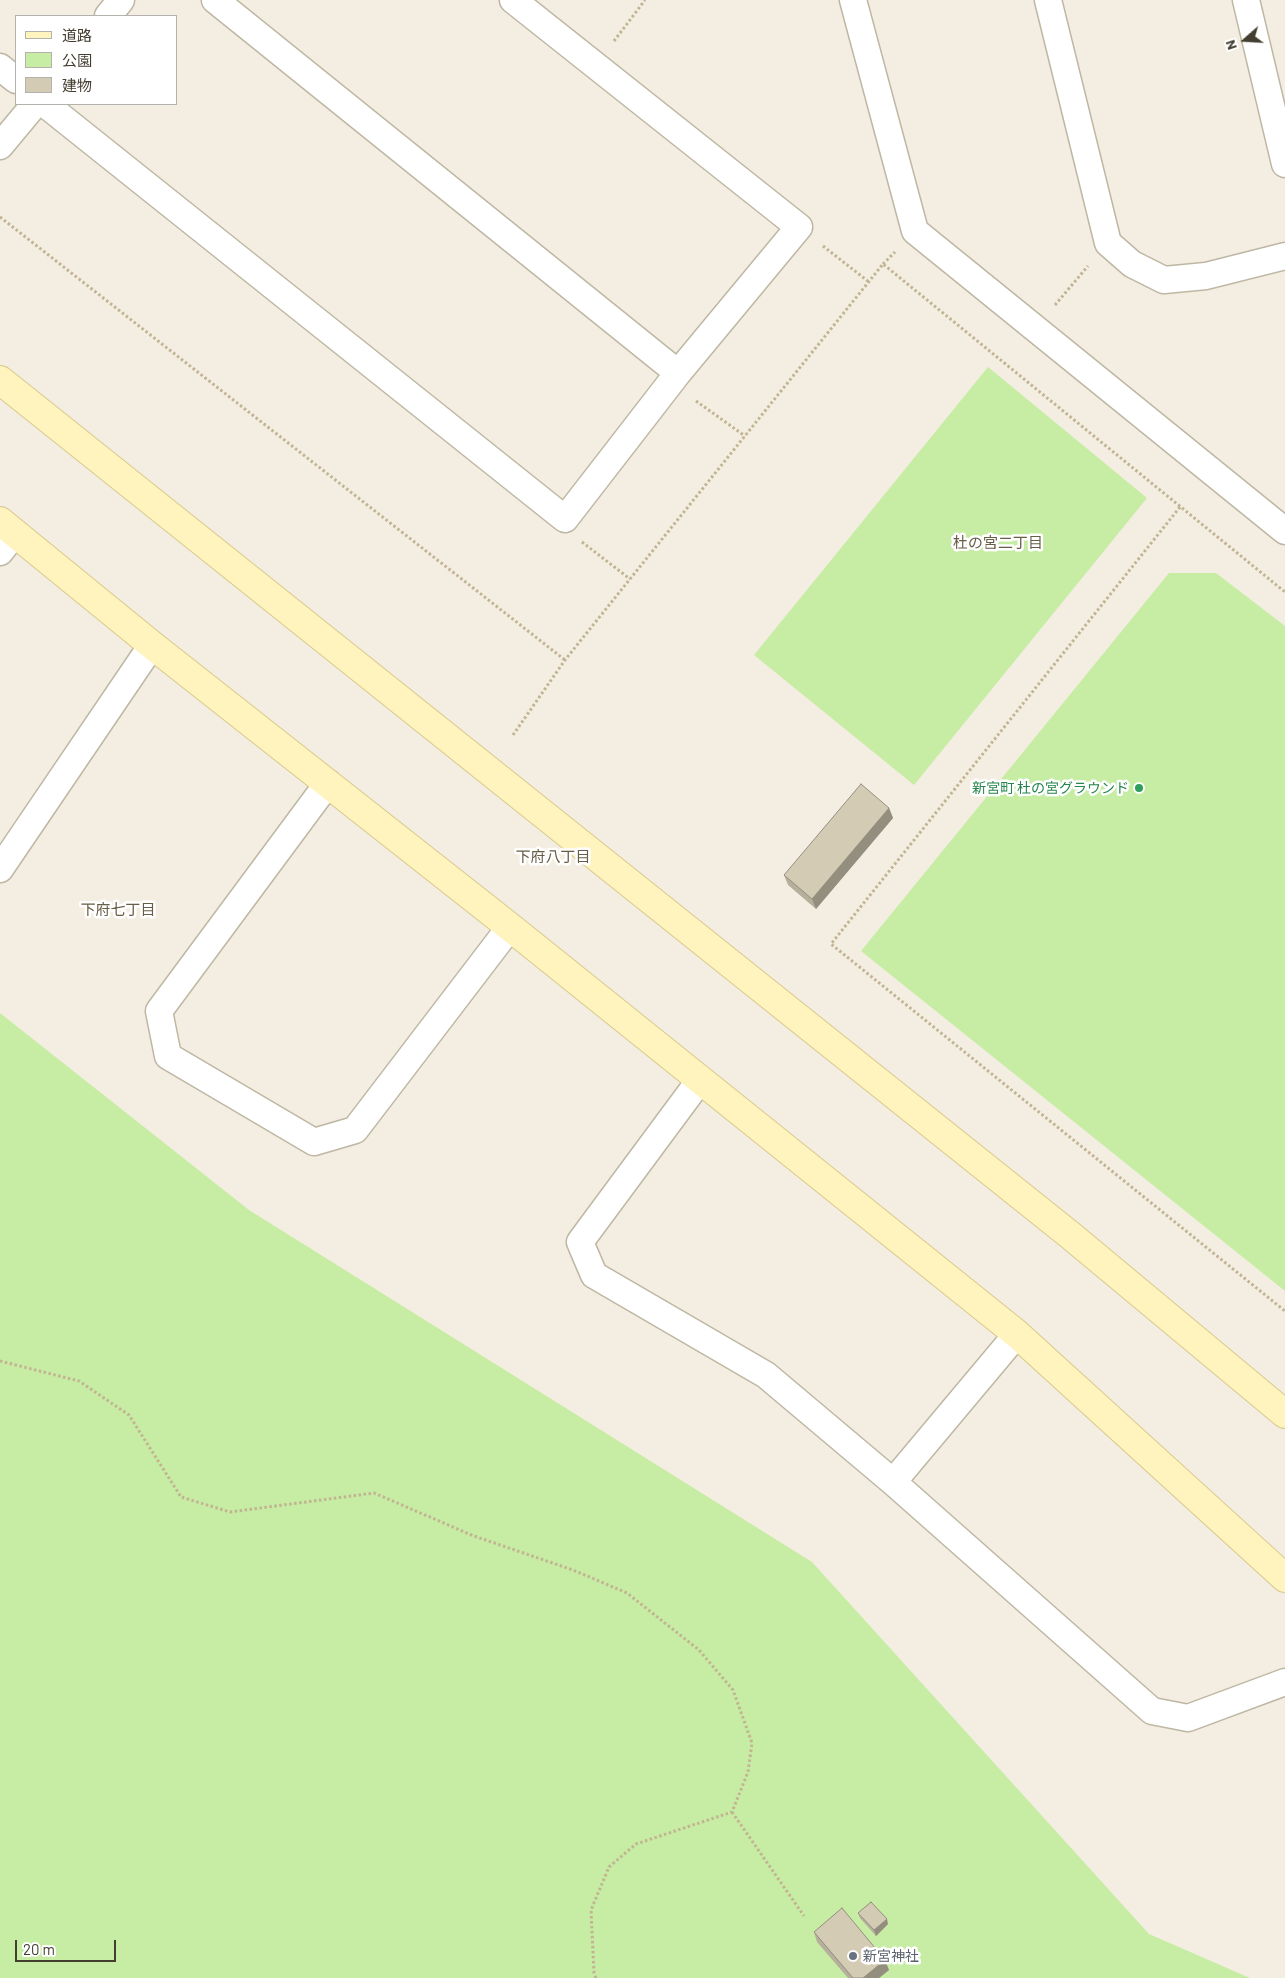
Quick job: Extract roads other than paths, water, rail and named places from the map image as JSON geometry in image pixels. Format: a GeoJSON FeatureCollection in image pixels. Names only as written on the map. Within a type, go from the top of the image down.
{"type":"FeatureCollection","features":[{"type":"Feature","properties":{"kind":"street"},"geometry":{"type":"LineString","coordinates":[[109,15],[121,0]]}},
{"type":"Feature","properties":{"kind":"street"},"geometry":{"type":"LineString","coordinates":[[215,0],[674,378]]}},
{"type":"Feature","properties":{"kind":"street"},"geometry":{"type":"LineString","coordinates":[[46,105],[565,519],[674,378],[799,227],[513,0]]}},
{"type":"Feature","properties":{"kind":"street"},"geometry":{"type":"LineString","coordinates":[[853,0],[915,231],[1283,525]]}},
{"type":"Feature","properties":{"kind":"street"},"geometry":{"type":"LineString","coordinates":[[1048,0],[1108,243],[1132,264],[1164,280],[1206,276],[1285,256]]}},
{"type":"Feature","properties":{"kind":"street"},"geometry":{"type":"LineString","coordinates":[[1246,0],[1285,164]]}},
{"type":"Feature","properties":{"kind":"street"},"geometry":{"type":"LineString","coordinates":[[0,67],[15,79]]}},
{"type":"Feature","properties":{"kind":"street"},"geometry":{"type":"LineString","coordinates":[[0,146],[34,105]]}},
{"type":"Feature","properties":{"kind":"street"},"geometry":{"type":"LineString","coordinates":[[0,380],[1055,1223],[1285,1414]]}},
{"type":"Feature","properties":{"kind":"street"},"geometry":{"type":"LineString","coordinates":[[5,535],[152,645],[328,782],[1017,1334],[1285,1578]]}},
{"type":"Feature","properties":{"kind":"street"},"geometry":{"type":"LineString","coordinates":[[0,869],[152,645]]}},
{"type":"Feature","properties":{"kind":"street"},"geometry":{"type":"LineString","coordinates":[[328,782],[159,1010],[168,1056],[314,1142],[355,1130],[510,926]]}},
{"type":"Feature","properties":{"kind":"street"},"geometry":{"type":"LineString","coordinates":[[700,1080],[580,1242],[594,1275],[766,1375],[893,1482],[1152,1711],[1188,1718],[1285,1682]]}},
{"type":"Feature","properties":{"kind":"street"},"geometry":{"type":"LineString","coordinates":[[893,1482],[1017,1334]]}},
{"type":"Feature","properties":{"kind":"place","name":"新宮町 杜の宮グラウンド"},"geometry":{"type":"Point","coordinates":[1139,788]}},
{"type":"Feature","properties":{"kind":"place","name":"新宮神社"},"geometry":{"type":"Point","coordinates":[853,1956]}},
{"type":"Feature","properties":{"kind":"district","name":"杜の宮二丁目"},"geometry":{"type":"Point","coordinates":[998,543]}},
{"type":"Feature","properties":{"kind":"district","name":"下府八丁目"},"geometry":{"type":"Point","coordinates":[553,857]}},
{"type":"Feature","properties":{"kind":"district","name":"下府七丁目"},"geometry":{"type":"Point","coordinates":[118,910]}}]}
